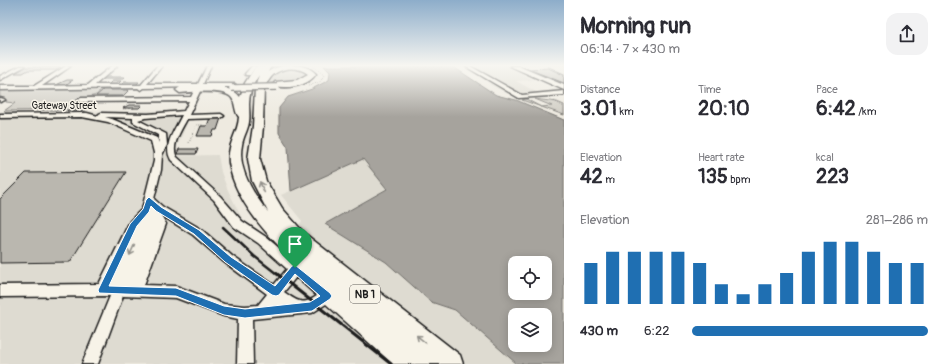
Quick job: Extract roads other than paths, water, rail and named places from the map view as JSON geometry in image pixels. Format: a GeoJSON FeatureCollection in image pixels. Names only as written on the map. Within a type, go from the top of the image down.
{"type":"FeatureCollection","features":[{"type":"Feature","properties":{"kind":"highway","name":"NB 1"},"geometry":{"type":"LineString","coordinates":[[252,83],[245,95],[244,123],[236,141],[235,151],[238,174],[248,193],[276,223],[309,264],[426,364]]}},
{"type":"Feature","properties":{"kind":"highway","name":"NB 1"},"geometry":{"type":"LineString","coordinates":[[248,193],[242,170],[241,154],[248,123],[249,95],[252,83]]}},
{"type":"Feature","properties":{"kind":"highway","name":"NB 1"},"geometry":{"type":"LineString","coordinates":[[253,83],[258,125],[254,141],[254,159],[257,176],[276,223],[319,256],[451,364]]}},
{"type":"Feature","properties":{"kind":"highway"},"geometry":{"type":"LineString","coordinates":[[278,85],[291,83]]}},
{"type":"Feature","properties":{"kind":"highway"},"geometry":{"type":"LineString","coordinates":[[278,85],[304,83]]}},
{"type":"Feature","properties":{"kind":"highway"},"geometry":{"type":"LineString","coordinates":[[180,90],[196,92],[226,91],[234,95],[241,113],[236,141]]}},
{"type":"Feature","properties":{"kind":"main road"},"geometry":{"type":"LineString","coordinates":[[552,83],[564,88]]}},
{"type":"Feature","properties":{"kind":"street"},"geometry":{"type":"LineString","coordinates":[[35,88],[43,83]]}},
{"type":"Feature","properties":{"kind":"street"},"geometry":{"type":"LineString","coordinates":[[91,87],[95,83]]}},
{"type":"Feature","properties":{"kind":"street"},"geometry":{"type":"LineString","coordinates":[[144,88],[148,83]]}},
{"type":"Feature","properties":{"kind":"street"},"geometry":{"type":"LineString","coordinates":[[201,83],[172,143],[171,153],[174,158],[217,198],[238,224],[262,240],[405,364]]}},
{"type":"Feature","properties":{"kind":"street"},"geometry":{"type":"LineString","coordinates":[[214,83],[225,86]]}},
{"type":"Feature","properties":{"kind":"street"},"geometry":{"type":"LineString","coordinates":[[496,83],[519,96],[525,97],[564,93]]}},
{"type":"Feature","properties":{"kind":"street"},"geometry":{"type":"LineString","coordinates":[[144,88],[196,92],[225,86],[278,85]]}},
{"type":"Feature","properties":{"kind":"street"},"geometry":{"type":"LineString","coordinates":[[81,100],[196,92],[233,86]]}},
{"type":"Feature","properties":{"kind":"street"},"geometry":{"type":"LineString","coordinates":[[0,88],[91,87],[180,90]]}},
{"type":"Feature","properties":{"kind":"street"},"geometry":{"type":"LineString","coordinates":[[160,113],[181,107],[196,92]]}},
{"type":"Feature","properties":{"kind":"street","name":"Gateway Street"},"geometry":{"type":"LineString","coordinates":[[128,115],[160,113],[186,114]]}},
{"type":"Feature","properties":{"kind":"street"},"geometry":{"type":"LineString","coordinates":[[186,114],[221,116]]}},
{"type":"Feature","properties":{"kind":"street","name":"Gateway Street"},"geometry":{"type":"LineString","coordinates":[[0,116],[148,116],[186,114]]}},
{"type":"Feature","properties":{"kind":"street"},"geometry":{"type":"LineString","coordinates":[[82,115],[100,120],[143,140],[158,152]]}},
{"type":"Feature","properties":{"kind":"street"},"geometry":{"type":"LineString","coordinates":[[82,115],[110,120],[152,139],[158,152],[157,170],[150,207],[153,224],[119,290],[90,364]]}},
{"type":"Feature","properties":{"kind":"street"},"geometry":{"type":"LineString","coordinates":[[148,116],[139,116],[135,118],[135,121],[162,134],[163,145],[158,152]]}},
{"type":"Feature","properties":{"kind":"street"},"geometry":{"type":"LineString","coordinates":[[119,290],[134,224],[150,207]]}},
{"type":"Feature","properties":{"kind":"street"},"geometry":{"type":"LineString","coordinates":[[150,207],[159,209],[196,232],[228,259],[276,292],[296,308]]}},
{"type":"Feature","properties":{"kind":"street"},"geometry":{"type":"LineString","coordinates":[[261,312],[295,268]]}},
{"type":"Feature","properties":{"kind":"street"},"geometry":{"type":"LineString","coordinates":[[0,292],[119,290],[176,292],[224,310],[245,313],[312,306],[327,296]]}},
{"type":"Feature","properties":{"kind":"street"},"geometry":{"type":"LineString","coordinates":[[245,313],[245,364]]}},
{"type":"Feature","properties":{"kind":"railway"},"geometry":{"type":"LineString","coordinates":[[223,227],[254,256],[277,274]]}},
{"type":"Feature","properties":{"kind":"railway"},"geometry":{"type":"LineString","coordinates":[[276,273],[391,364]]}}]}
